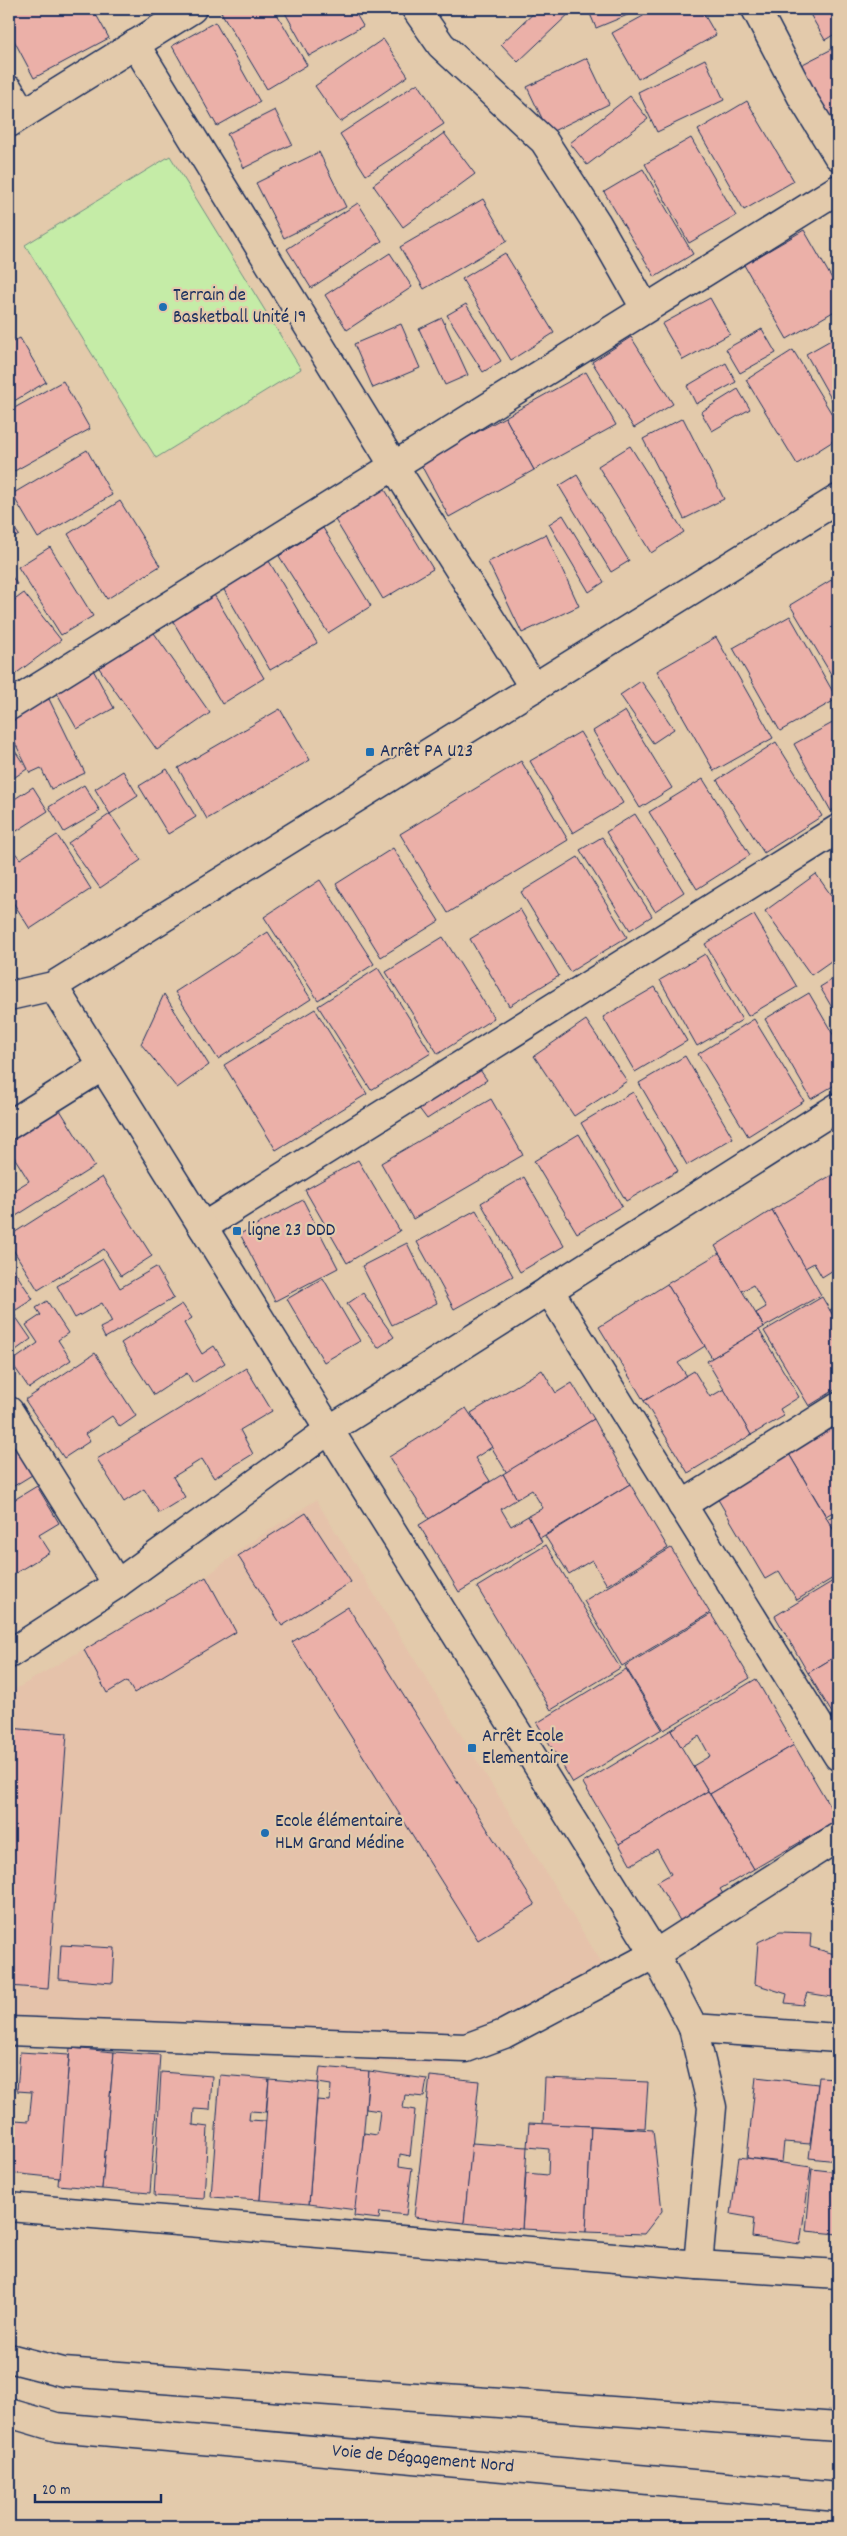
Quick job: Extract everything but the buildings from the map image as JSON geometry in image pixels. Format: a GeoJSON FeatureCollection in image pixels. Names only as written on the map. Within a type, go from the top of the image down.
{"type":"FeatureCollection","features":[{"type":"Feature","properties":{"kind":"main road"},"geometry":{"type":"LineString","coordinates":[[9,90],[16,119],[192,9]]}},
{"type":"Feature","properties":{"kind":"main road"},"geometry":{"type":"LineString","coordinates":[[416,9],[441,45],[544,141],[596,222],[645,308]]}},
{"type":"Feature","properties":{"kind":"main road"},"geometry":{"type":"LineString","coordinates":[[756,9],[803,99],[838,156]]}},
{"type":"Feature","properties":{"kind":"main road"},"geometry":{"type":"LineString","coordinates":[[135,44],[394,466],[534,688]]}},
{"type":"Feature","properties":{"kind":"main road"},"geometry":{"type":"LineString","coordinates":[[9,706],[838,189]]}},
{"type":"Feature","properties":{"kind":"main road"},"geometry":{"type":"LineString","coordinates":[[9,996],[53,986],[838,499]]}},
{"type":"Feature","properties":{"kind":"main road"},"geometry":{"type":"LineString","coordinates":[[203,1227],[838,830]]}},
{"type":"Feature","properties":{"kind":"main road"},"geometry":{"type":"LineString","coordinates":[[53,986],[655,1954],[693,2028],[712,2107],[698,2265]]}},
{"type":"Feature","properties":{"kind":"main road"},"geometry":{"type":"LineString","coordinates":[[9,1125],[103,1066]]}},
{"type":"Feature","properties":{"kind":"main road"},"geometry":{"type":"LineString","coordinates":[[9,1654],[117,1584],[329,1430],[838,1107]]}},
{"type":"Feature","properties":{"kind":"main road"},"geometry":{"type":"LineString","coordinates":[[549,1290],[838,1756]]}},
{"type":"Feature","properties":{"kind":"main road"},"geometry":{"type":"LineString","coordinates":[[682,1505],[838,1407]]}},
{"type":"Feature","properties":{"kind":"main road"},"geometry":{"type":"LineString","coordinates":[[9,1411],[117,1584]]}},
{"type":"Feature","properties":{"kind":"main road"},"geometry":{"type":"LineString","coordinates":[[9,2031],[466,2048],[504,2034],[655,1954],[838,1837]]}},
{"type":"Feature","properties":{"kind":"main road"},"geometry":{"type":"LineString","coordinates":[[693,2028],[838,2038]]}},
{"type":"Feature","properties":{"kind":"main road"},"geometry":{"type":"LineString","coordinates":[[9,2207],[698,2265],[838,2274]]}},
{"type":"Feature","properties":{"kind":"main road"},"geometry":{"type":"LineString","coordinates":[[9,2358],[63,2372],[838,2427]]}},
{"type":"Feature","properties":{"kind":"main road","name":"Voie de Dégagement Nord"},"geometry":{"type":"LineString","coordinates":[[9,2413],[56,2426],[838,2497]]}},
{"type":"Feature","properties":{"kind":"shaded area","name":"Ecole élémentaire HLM Grand Médine"},"geometry":{"type":"Polygon","coordinates":[[[316,1500],[608,1973],[444,2066],[9,2038],[9,1693],[206,1577],[245,1546],[316,1500]]]}},
{"type":"Feature","properties":{"kind":"green space","name":"Terrain de Basketball Unité 19"},"geometry":{"type":"Polygon","coordinates":[[[170,156],[301,369],[156,458],[25,245],[170,156]]]}},
{"type":"Feature","properties":{"kind":"place","name":"Terrain de Basketball Unité 19"},"geometry":{"type":"Point","coordinates":[163,307]}},
{"type":"Feature","properties":{"kind":"place","name":"Arrêt PA U23"},"geometry":{"type":"Point","coordinates":[370,752]}},
{"type":"Feature","properties":{"kind":"place","name":"ligne 23 DDD"},"geometry":{"type":"Point","coordinates":[237,1231]}},
{"type":"Feature","properties":{"kind":"place","name":"Arrêt Ecole Elementaire"},"geometry":{"type":"Point","coordinates":[472,1748]}},
{"type":"Feature","properties":{"kind":"place","name":"Ecole élémentaire HLM Grand Médine"},"geometry":{"type":"Point","coordinates":[265,1833]}}]}
